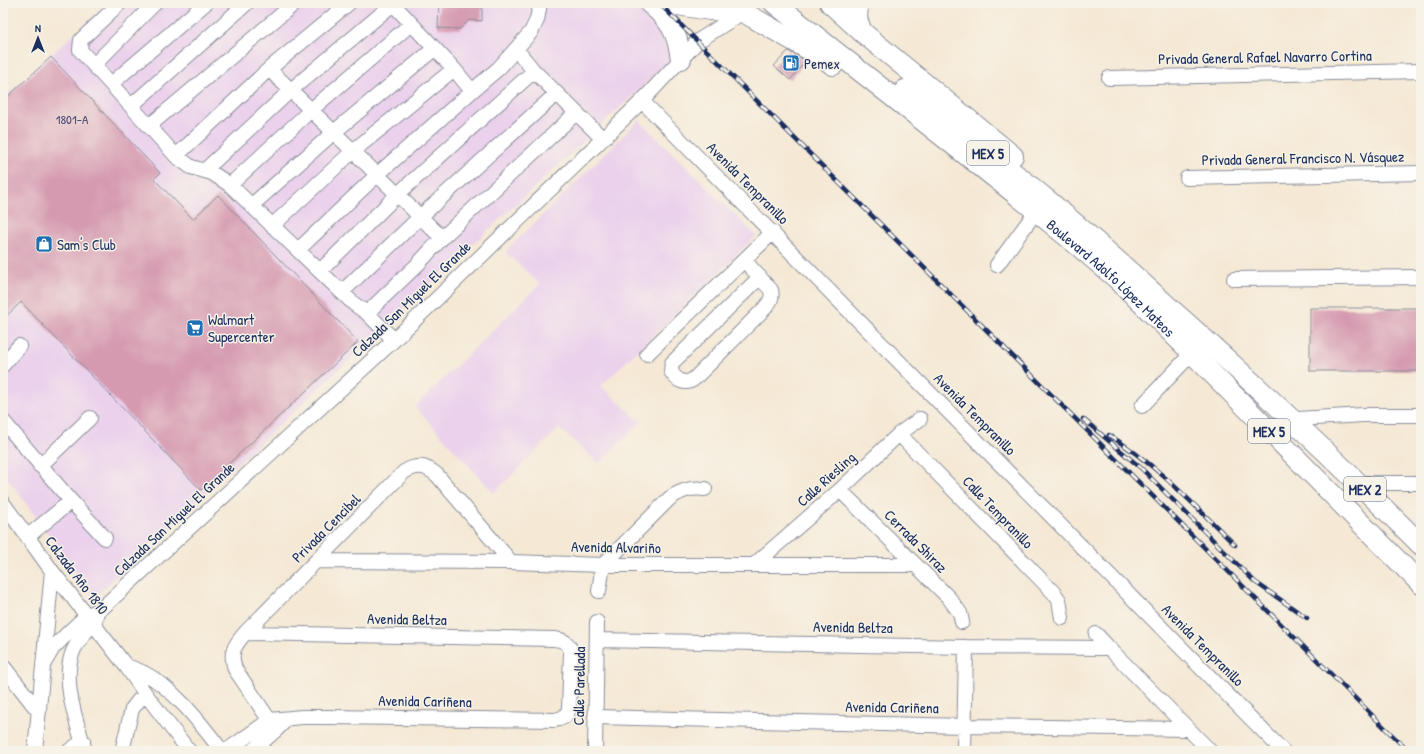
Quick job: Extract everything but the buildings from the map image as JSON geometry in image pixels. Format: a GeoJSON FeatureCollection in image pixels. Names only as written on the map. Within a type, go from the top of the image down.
{"type":"FeatureCollection","features":[{"type":"Feature","properties":{"kind":"highway"},"geometry":{"type":"LineString","coordinates":[[649,3],[668,21],[674,31],[678,41],[681,59]]}},
{"type":"Feature","properties":{"kind":"highway"},"geometry":{"type":"LineString","coordinates":[[665,3],[710,10],[737,7],[822,57],[1029,221],[1079,257],[1116,279]]}},
{"type":"Feature","properties":{"kind":"highway","name":"Boulevard Adolfo López Mateos"},"geometry":{"type":"LineString","coordinates":[[774,3],[1013,192],[1116,279],[1192,353],[1421,584]]}},
{"type":"Feature","properties":{"kind":"highway","name":"Boulevard Adolfo López Mateos"},"geometry":{"type":"LineString","coordinates":[[793,3],[1058,208],[1303,427],[1421,545]]}},
{"type":"Feature","properties":{"kind":"highway"},"geometry":{"type":"LineString","coordinates":[[830,3],[862,32],[1015,157],[1143,266],[1200,317],[1269,382],[1282,396],[1303,427]]}},
{"type":"Feature","properties":{"kind":"highway"},"geometry":{"type":"LineString","coordinates":[[858,3],[858,19],[862,32]]}},
{"type":"Feature","properties":{"kind":"street"},"geometry":{"type":"LineString","coordinates":[[120,3],[81,40],[80,50],[176,156],[191,167],[219,177],[230,185],[354,304],[367,313],[394,340]]}},
{"type":"Feature","properties":{"kind":"street"},"geometry":{"type":"LineString","coordinates":[[94,65],[155,3]]}},
{"type":"Feature","properties":{"kind":"street"},"geometry":{"type":"LineString","coordinates":[[112,84],[206,3]]}},
{"type":"Feature","properties":{"kind":"street"},"geometry":{"type":"LineString","coordinates":[[131,106],[247,3]]}},
{"type":"Feature","properties":{"kind":"street"},"geometry":{"type":"LineString","coordinates":[[149,126],[295,3]]}},
{"type":"Feature","properties":{"kind":"street"},"geometry":{"type":"LineString","coordinates":[[176,156],[269,69],[349,3]]}},
{"type":"Feature","properties":{"kind":"street"},"geometry":{"type":"LineString","coordinates":[[298,250],[378,174],[499,68],[531,32],[536,20],[539,3]]}},
{"type":"Feature","properties":{"kind":"street"},"geometry":{"type":"LineString","coordinates":[[204,171],[291,90],[393,4],[454,69],[472,91]]}},
{"type":"Feature","properties":{"kind":"street","name":"Calzada San Miguel El Grande"},"geometry":{"type":"LineString","coordinates":[[35,751],[43,664],[53,648],[90,620],[394,340],[642,101],[698,41],[737,7]]}},
{"type":"Feature","properties":{"kind":"street"},"geometry":{"type":"LineString","coordinates":[[230,185],[311,110],[411,24]]}},
{"type":"Feature","properties":{"kind":"street"},"geometry":{"type":"LineString","coordinates":[[251,206],[334,132],[434,49]]}},
{"type":"Feature","properties":{"kind":"street"},"geometry":{"type":"LineString","coordinates":[[516,49],[556,94],[603,139]]}},
{"type":"Feature","properties":{"kind":"street"},"geometry":{"type":"LineString","coordinates":[[269,69],[442,238]]}},
{"type":"Feature","properties":{"kind":"street"},"geometry":{"type":"LineString","coordinates":[[272,226],[353,151],[454,69]]}},
{"type":"Feature","properties":{"kind":"street"},"geometry":{"type":"LineString","coordinates":[[320,271],[398,194],[534,71]]}},
{"type":"Feature","properties":{"kind":"street","name":"Privada General Rafael Navarro Cortina"},"geometry":{"type":"LineString","coordinates":[[1109,78],[1421,71]]}},
{"type":"Feature","properties":{"kind":"street"},"geometry":{"type":"LineString","coordinates":[[342,292],[421,216],[556,94]]}},
{"type":"Feature","properties":{"kind":"street","name":"Avenida Tempranillo"},"geometry":{"type":"LineString","coordinates":[[642,101],[773,232],[1283,751]]}},
{"type":"Feature","properties":{"kind":"street"},"geometry":{"type":"LineString","coordinates":[[367,313],[418,264],[442,238],[576,113]]}},
{"type":"Feature","properties":{"kind":"street","name":"Privada General Francisco N. Vásquez"},"geometry":{"type":"LineString","coordinates":[[1186,178],[1421,173]]}},
{"type":"Feature","properties":{"kind":"street"},"geometry":{"type":"LineString","coordinates":[[997,266],[1029,221]]}},
{"type":"Feature","properties":{"kind":"street"},"geometry":{"type":"LineString","coordinates":[[647,354],[773,232]]}},
{"type":"Feature","properties":{"kind":"street"},"geometry":{"type":"LineString","coordinates":[[744,260],[760,277],[771,290],[772,295],[770,301],[765,308],[691,382],[682,382],[671,371],[672,363],[760,277]]}},
{"type":"Feature","properties":{"kind":"street"},"geometry":{"type":"LineString","coordinates":[[1234,279],[1421,277]]}},
{"type":"Feature","properties":{"kind":"street"},"geometry":{"type":"LineString","coordinates":[[3,365],[20,346]]}},
{"type":"Feature","properties":{"kind":"street"},"geometry":{"type":"LineString","coordinates":[[1142,406],[1192,353]]}},
{"type":"Feature","properties":{"kind":"street"},"geometry":{"type":"LineString","coordinates":[[1303,427],[1363,415],[1421,415]]}},
{"type":"Feature","properties":{"kind":"street"},"geometry":{"type":"LineString","coordinates":[[40,466],[90,418]]}},
{"type":"Feature","properties":{"kind":"street","name":"Calle Riesling"},"geometry":{"type":"LineString","coordinates":[[755,564],[840,490],[899,434],[920,419]]}},
{"type":"Feature","properties":{"kind":"street"},"geometry":{"type":"LineString","coordinates":[[3,421],[40,466],[105,538]]}},
{"type":"Feature","properties":{"kind":"street","name":"Calle Tempranillo"},"geometry":{"type":"LineString","coordinates":[[899,434],[1053,592],[1059,600],[1062,618]]}},
{"type":"Feature","properties":{"kind":"street","name":"Privada Cencibel"},"geometry":{"type":"LineString","coordinates":[[273,725],[235,669],[232,657],[235,646],[245,633],[404,472],[418,466],[426,468],[437,475],[511,562]]}},
{"type":"Feature","properties":{"kind":"street"},"geometry":{"type":"LineString","coordinates":[[1360,483],[1421,483]]}},
{"type":"Feature","properties":{"kind":"street"},"geometry":{"type":"LineString","coordinates":[[599,591],[603,565],[670,498],[689,489],[705,489]]}},
{"type":"Feature","properties":{"kind":"street","name":"Cerrada Shiraz"},"geometry":{"type":"LineString","coordinates":[[840,490],[950,598],[960,612],[962,622]]}},
{"type":"Feature","properties":{"kind":"street"},"geometry":{"type":"LineString","coordinates":[[27,537],[71,501]]}},
{"type":"Feature","properties":{"kind":"street","name":"Calzada Año 1810"},"geometry":{"type":"LineString","coordinates":[[3,503],[52,571],[126,666],[189,751]]}},
{"type":"Feature","properties":{"kind":"street","name":"Avenida Alvariño"},"geometry":{"type":"LineString","coordinates":[[317,561],[511,562],[603,565],[915,565]]}},
{"type":"Feature","properties":{"kind":"street"},"geometry":{"type":"LineString","coordinates":[[43,664],[52,571]]}},
{"type":"Feature","properties":{"kind":"street","name":"Calzada San Miguel El Grande"},"geometry":{"type":"LineString","coordinates":[[84,746],[70,694],[70,668],[75,649],[90,620]]}},
{"type":"Feature","properties":{"kind":"street","name":"Calle Parellada"},"geometry":{"type":"LineString","coordinates":[[595,751],[597,622]]}},
{"type":"Feature","properties":{"kind":"street","name":"Avenida Beltza"},"geometry":{"type":"LineString","coordinates":[[245,633],[562,640],[570,647],[571,652],[569,709],[567,715],[562,718]]}},
{"type":"Feature","properties":{"kind":"street"},"geometry":{"type":"LineString","coordinates":[[1096,634],[1210,751]]}},
{"type":"Feature","properties":{"kind":"street","name":"Avenida Beltza"},"geometry":{"type":"LineString","coordinates":[[597,640],[1109,648]]}},
{"type":"Feature","properties":{"kind":"street"},"geometry":{"type":"LineString","coordinates":[[964,751],[966,646]]}},
{"type":"Feature","properties":{"kind":"street"},"geometry":{"type":"LineString","coordinates":[[3,666],[39,712]]}},
{"type":"Feature","properties":{"kind":"street","name":"Calzada Año 1810"},"geometry":{"type":"LineString","coordinates":[[126,666],[143,673],[169,691],[194,716],[222,751]]}},
{"type":"Feature","properties":{"kind":"street"},"geometry":{"type":"LineString","coordinates":[[122,751],[132,709],[139,700],[147,696]]}},
{"type":"Feature","properties":{"kind":"street","name":"Avenida Cariñena"},"geometry":{"type":"LineString","coordinates":[[226,751],[287,718],[321,717],[555,720],[562,718]]}},
{"type":"Feature","properties":{"kind":"street","name":"Avenida Cariñena"},"geometry":{"type":"LineString","coordinates":[[595,717],[965,726],[1188,729]]}},
{"type":"Feature","properties":{"kind":"street","name":"Avenida Cariñena"},"geometry":{"type":"LineString","coordinates":[[252,751],[273,725]]}},
{"type":"Feature","properties":{"kind":"street"},"geometry":{"type":"LineString","coordinates":[[69,751],[84,746]]}},
{"type":"Feature","properties":{"kind":"shaded area"},"geometry":{"type":"Polygon","coordinates":[[[108,3],[611,3],[651,17],[672,59],[94,597],[3,472],[3,99],[108,3]]]}},
{"type":"Feature","properties":{"kind":"shaded area"},"geometry":{"type":"Polygon","coordinates":[[[639,120],[756,236],[601,386],[641,422],[599,463],[559,428],[494,493],[415,407],[540,284],[505,252],[639,120]]]}},
{"type":"Feature","properties":{"kind":"railway"},"geometry":{"type":"LineString","coordinates":[[659,3],[1408,751]]}},
{"type":"Feature","properties":{"kind":"railway"},"geometry":{"type":"LineString","coordinates":[[1083,419],[1141,468],[1255,582],[1307,618]]}},
{"type":"Feature","properties":{"kind":"railway"},"geometry":{"type":"LineString","coordinates":[[1109,435],[1143,459],[1190,501],[1235,545]]}},
{"type":"Feature","properties":{"kind":"place","name":"Pemex"},"geometry":{"type":"Point","coordinates":[791,63]}},
{"type":"Feature","properties":{"kind":"place","name":"Sam's Club"},"geometry":{"type":"Point","coordinates":[44,244]}},
{"type":"Feature","properties":{"kind":"place","name":"Walmart Supercenter"},"geometry":{"type":"Point","coordinates":[195,328]}}]}
